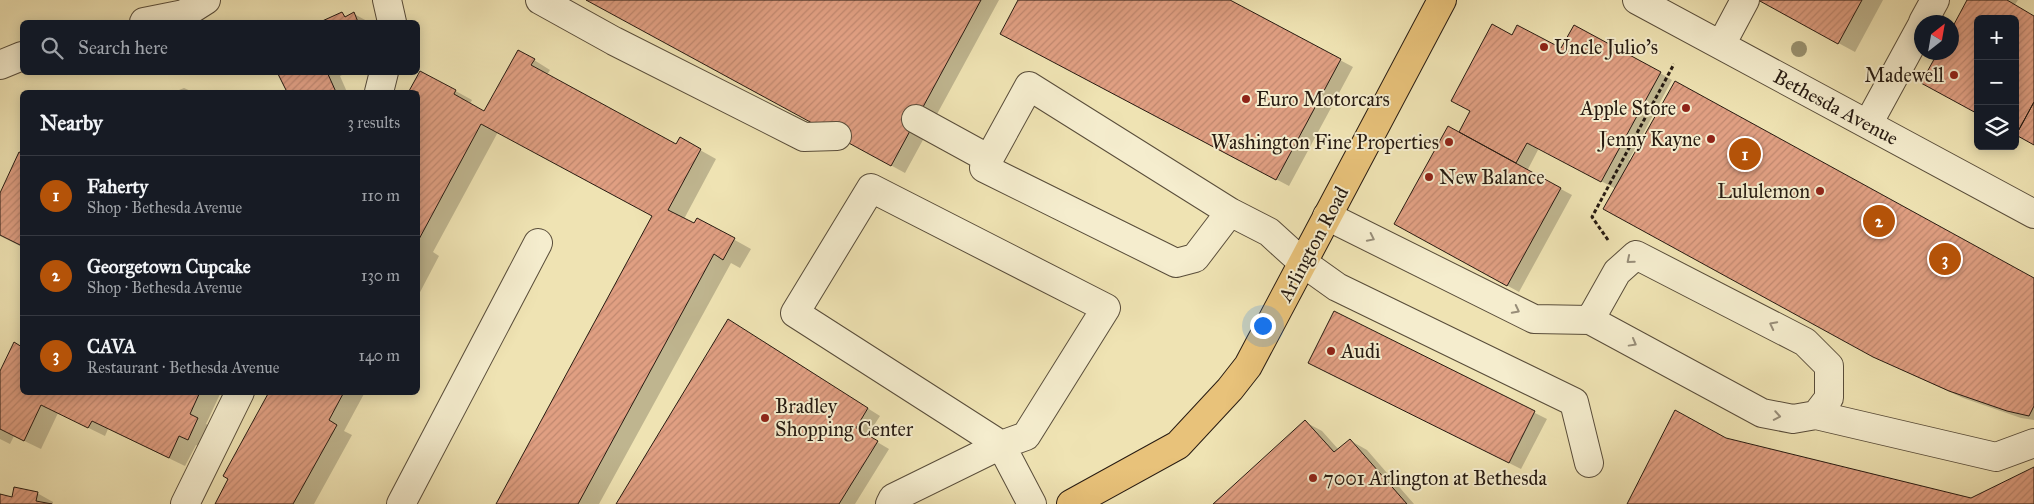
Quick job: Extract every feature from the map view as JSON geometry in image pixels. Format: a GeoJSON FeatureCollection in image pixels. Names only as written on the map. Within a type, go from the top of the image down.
{"type":"FeatureCollection","features":[{"type":"Feature","properties":{"kind":"main road","name":"Arlington Road"},"geometry":{"type":"LineString","coordinates":[[1071,504],[1178,445],[1230,389],[1248,366],[1442,0]]}},
{"type":"Feature","properties":{"kind":"street"},"geometry":{"type":"LineString","coordinates":[[154,20],[184,14],[206,0]]}},
{"type":"Feature","properties":{"kind":"street"},"geometry":{"type":"LineString","coordinates":[[386,0],[391,20]]}},
{"type":"Feature","properties":{"kind":"street"},"geometry":{"type":"LineString","coordinates":[[540,0],[614,40],[756,103],[804,137],[836,136]]}},
{"type":"Feature","properties":{"kind":"street","name":"Bethesda Avenue"},"geometry":{"type":"LineString","coordinates":[[1637,0],[2034,214]]}},
{"type":"Feature","properties":{"kind":"street"},"geometry":{"type":"LineString","coordinates":[[1721,45],[1745,0]]}},
{"type":"Feature","properties":{"kind":"street"},"geometry":{"type":"LineString","coordinates":[[1927,15],[1935,0]]}},
{"type":"Feature","properties":{"kind":"street"},"geometry":{"type":"LineString","coordinates":[[1868,124],[1914,39]]}},
{"type":"Feature","properties":{"kind":"street"},"geometry":{"type":"LineString","coordinates":[[0,65],[20,57]]}},
{"type":"Feature","properties":{"kind":"street"},"geometry":{"type":"LineString","coordinates":[[380,90],[383,75]]}},
{"type":"Feature","properties":{"kind":"street"},"geometry":{"type":"LineString","coordinates":[[1230,212],[1195,258],[1176,263],[984,168],[1029,86],[1230,212],[1269,232],[1302,262],[1337,287],[1574,402],[1589,463]]}},
{"type":"Feature","properties":{"kind":"street"},"geometry":{"type":"LineString","coordinates":[[916,119],[989,159]]}},
{"type":"Feature","properties":{"kind":"street"},"geometry":{"type":"LineString","coordinates":[[890,504],[893,498],[1002,445],[1026,436],[1106,308],[871,188],[795,313],[1002,445],[1032,504]]}},
{"type":"Feature","properties":{"kind":"street"},"geometry":{"type":"LineString","coordinates":[[1327,216],[1534,319],[1590,320],[1762,413],[1793,419],[1816,415],[1996,457],[2034,443]]}},
{"type":"Feature","properties":{"kind":"street"},"geometry":{"type":"LineString","coordinates":[[401,504],[538,243]]}},
{"type":"Feature","properties":{"kind":"street"},"geometry":{"type":"LineString","coordinates":[[1590,320],[1617,272],[1636,255],[1805,342],[1830,366],[1829,398],[1816,415]]}},
{"type":"Feature","properties":{"kind":"street"},"geometry":{"type":"LineString","coordinates":[[184,504],[238,395]]}},
{"type":"Feature","properties":{"kind":"path"},"geometry":{"type":"LineString","coordinates":[[1625,264],[1592,217],[1674,64]]}},
{"type":"Feature","properties":{"kind":"building"},"geometry":{"type":"Polygon","coordinates":[[[586,0],[981,0],[891,166],[586,0]]]}},
{"type":"Feature","properties":{"kind":"building"},"geometry":{"type":"Polygon","coordinates":[[[1018,0],[1230,0],[1341,59],[1276,180],[1000,34],[1018,0]]]}},
{"type":"Feature","properties":{"kind":"building"},"geometry":{"type":"Polygon","coordinates":[[[1758,0],[1862,0],[1838,44],[1758,0]]]}},
{"type":"Feature","properties":{"kind":"building"},"geometry":{"type":"Polygon","coordinates":[[[1967,0],[2007,0],[2034,16],[2034,102],[2019,130],[2019,15],[1974,15],[1974,112],[1921,83],[1934,60],[1959,60],[1959,15],[1967,0]]]}},
{"type":"Feature","properties":{"kind":"building"},"geometry":{"type":"Polygon","coordinates":[[[342,12],[345,17],[354,12],[357,20],[324,20],[342,12]]]}},
{"type":"Feature","properties":{"kind":"building"},"geometry":{"type":"Polygon","coordinates":[[[1492,24],[1512,35],[1517,25],[1561,48],[1574,25],[1661,72],[1601,182],[1527,143],[1516,163],[1459,132],[1470,111],[1451,101],[1492,24]]]}},
{"type":"Feature","properties":{"kind":"building"},"geometry":{"type":"Polygon","coordinates":[[[518,50],[535,59],[531,65],[676,144],[680,137],[701,149],[668,210],[694,223],[697,218],[735,238],[723,260],[714,254],[578,504],[496,504],[652,216],[481,124],[420,237],[420,90],[410,90],[418,75],[420,75],[420,71],[456,90],[454,94],[484,111],[518,50]]]}},
{"type":"Feature","properties":{"kind":"building"},"geometry":{"type":"Polygon","coordinates":[[[278,75],[328,75],[335,90],[286,90],[278,75]]]}},
{"type":"Feature","properties":{"kind":"building"},"geometry":{"type":"Polygon","coordinates":[[[1675,81],[2034,278],[2034,406],[2029,416],[2007,411],[1949,391],[1873,357],[1603,209],[1675,81]]]}},
{"type":"Feature","properties":{"kind":"building"},"geometry":{"type":"Polygon","coordinates":[[[2034,102],[2034,145],[2019,137],[2019,130],[2034,102]]]}},
{"type":"Feature","properties":{"kind":"building"},"geometry":{"type":"Polygon","coordinates":[[[1448,126],[1561,188],[1507,286],[1394,224],[1448,126]]]}},
{"type":"Feature","properties":{"kind":"building"},"geometry":{"type":"Polygon","coordinates":[[[20,152],[20,245],[0,235],[0,193],[20,152]]]}},
{"type":"Feature","properties":{"kind":"building"},"geometry":{"type":"Polygon","coordinates":[[[1334,311],[1535,411],[1509,463],[1308,363],[1334,311]]]}},
{"type":"Feature","properties":{"kind":"building","name":"Bradley Shopping Center"},"geometry":{"type":"Polygon","coordinates":[[[728,319],[868,408],[856,428],[878,441],[839,504],[616,504],[728,319]]]}},
{"type":"Feature","properties":{"kind":"building"},"geometry":{"type":"Polygon","coordinates":[[[14,342],[20,346],[20,395],[199,395],[190,414],[198,418],[188,440],[179,436],[169,458],[92,421],[88,428],[41,405],[24,441],[0,429],[0,371],[14,342]]]}},
{"type":"Feature","properties":{"kind":"building"},"geometry":{"type":"Polygon","coordinates":[[[267,395],[342,395],[329,420],[337,425],[293,504],[215,504],[228,479],[223,476],[267,395]]]}},
{"type":"Feature","properties":{"kind":"building"},"geometry":{"type":"Polygon","coordinates":[[[1675,410],[1726,438],[1971,498],[2034,467],[2034,504],[1627,504],[1675,410]]]}},
{"type":"Feature","properties":{"kind":"building","name":"7001 Arlington at Bethesda"},"geometry":{"type":"Polygon","coordinates":[[[1305,420],[1334,452],[1350,439],[1407,504],[1213,504],[1305,420]]]}},
{"type":"Feature","properties":{"kind":"building"},"geometry":{"type":"Polygon","coordinates":[[[14,487],[38,492],[36,501],[52,504],[0,504],[0,494],[12,497],[14,487]]]}},
{"type":"Feature","properties":{"kind":"place","name":"Uncle Julio's"},"geometry":{"type":"Point","coordinates":[1544,47]}},
{"type":"Feature","properties":{"kind":"place","name":"Madewell"},"geometry":{"type":"Point","coordinates":[1954,75]}},
{"type":"Feature","properties":{"kind":"place","name":"Euro Motorcars"},"geometry":{"type":"Point","coordinates":[1246,99]}},
{"type":"Feature","properties":{"kind":"place","name":"Apple Store"},"geometry":{"type":"Point","coordinates":[1686,108]}},
{"type":"Feature","properties":{"kind":"place","name":"Jenny Kayne"},"geometry":{"type":"Point","coordinates":[1711,139]}},
{"type":"Feature","properties":{"kind":"place","name":"Washington Fine Properties"},"geometry":{"type":"Point","coordinates":[1449,142]}},
{"type":"Feature","properties":{"kind":"place","name":"Faherty"},"geometry":{"type":"Point","coordinates":[1745,154]}},
{"type":"Feature","properties":{"kind":"place","name":"New Balance"},"geometry":{"type":"Point","coordinates":[1429,177]}},
{"type":"Feature","properties":{"kind":"place","name":"Lululemon"},"geometry":{"type":"Point","coordinates":[1820,191]}},
{"type":"Feature","properties":{"kind":"place","name":"Georgetown Cupcake"},"geometry":{"type":"Point","coordinates":[1879,221]}},
{"type":"Feature","properties":{"kind":"place","name":"CAVA"},"geometry":{"type":"Point","coordinates":[1945,259]}},
{"type":"Feature","properties":{"kind":"place","name":"Audi"},"geometry":{"type":"Point","coordinates":[1331,351]}},
{"type":"Feature","properties":{"kind":"place","name":"Bradley Shopping Center"},"geometry":{"type":"Point","coordinates":[765,418]}},
{"type":"Feature","properties":{"kind":"place","name":"7001 Arlington at Bethesda"},"geometry":{"type":"Point","coordinates":[1313,478]}}]}
